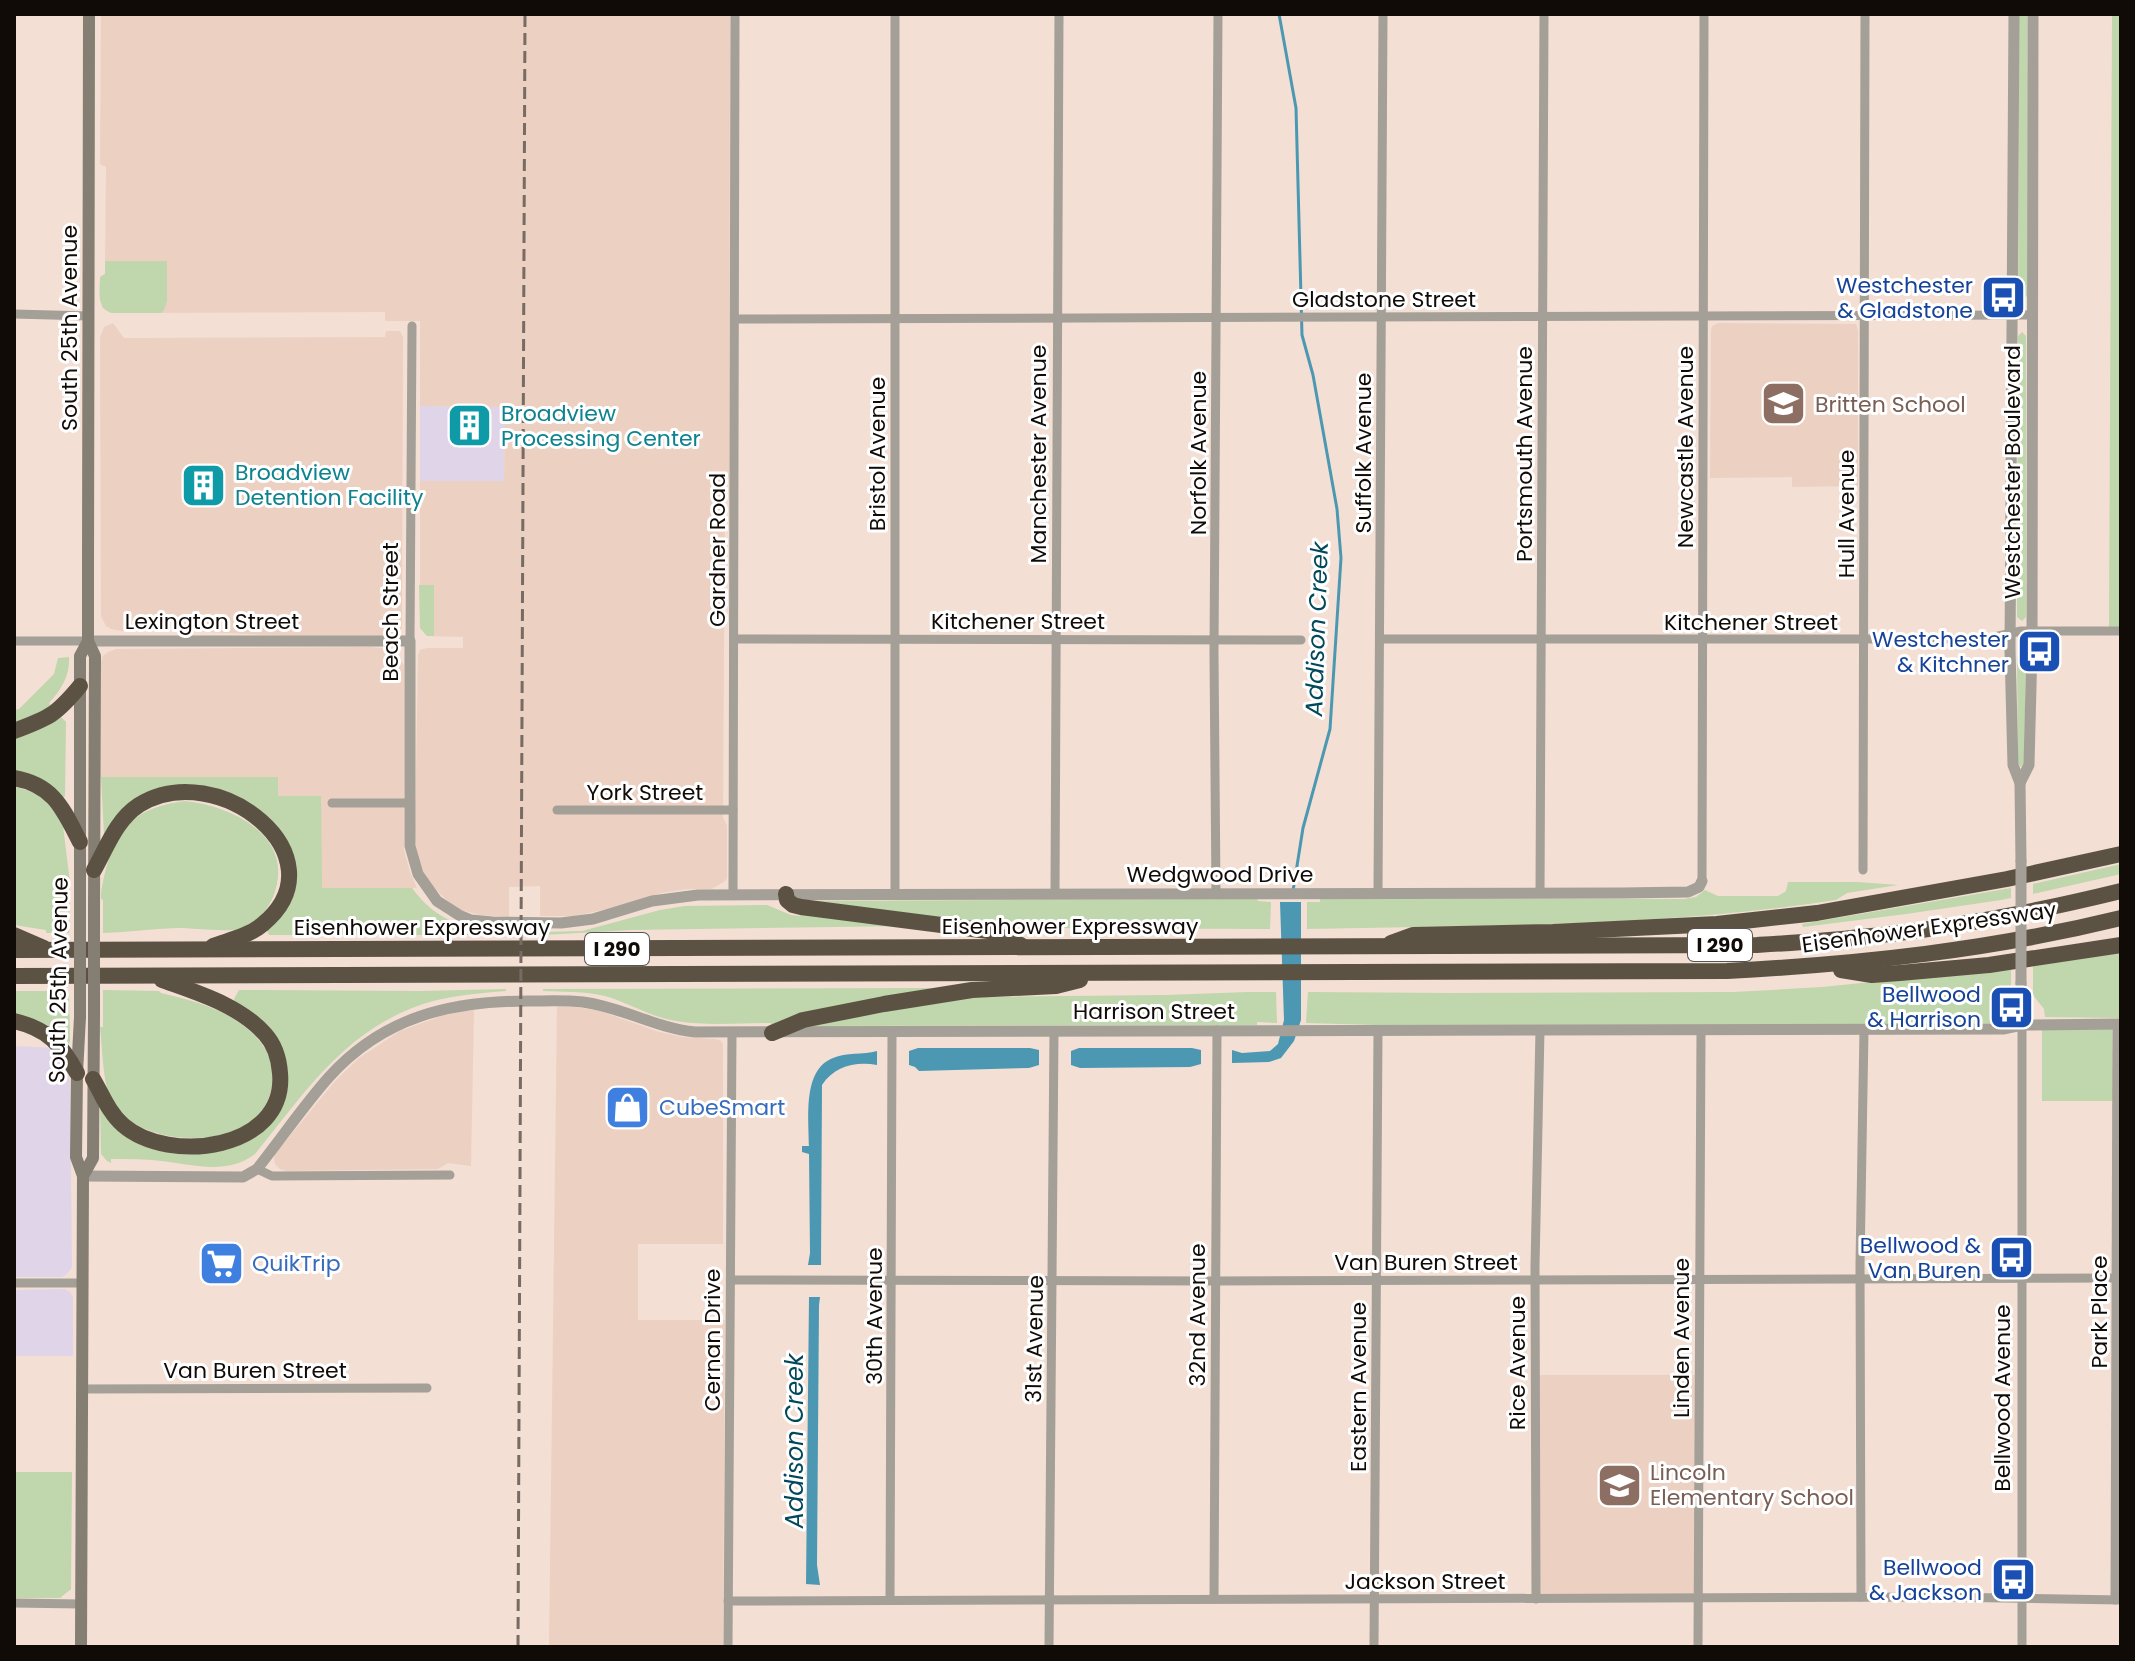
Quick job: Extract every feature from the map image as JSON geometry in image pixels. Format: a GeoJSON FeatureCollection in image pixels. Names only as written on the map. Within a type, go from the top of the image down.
{"type":"FeatureCollection","features":[{"type":"Feature","properties":{"kind":"highway"},"geometry":{"type":"LineString","coordinates":[[14,731],[57,712],[80,686]]}},
{"type":"Feature","properties":{"kind":"highway"},"geometry":{"type":"LineString","coordinates":[[14,778],[28,780],[51,794],[80,842]]}},
{"type":"Feature","properties":{"kind":"highway"},"geometry":{"type":"LineString","coordinates":[[94,870],[118,825],[139,806],[153,799],[187,792],[205,794],[233,802],[255,815],[283,849],[288,876],[283,899],[261,926],[203,950]]}},
{"type":"Feature","properties":{"kind":"highway"},"geometry":{"type":"LineString","coordinates":[[1379,947],[1413,935],[1717,924],[1817,913],[2007,879],[2121,854]]}},
{"type":"Feature","properties":{"kind":"highway","name":"Eisenhower Expressway"},"geometry":{"type":"LineString","coordinates":[[14,950],[1757,945],[1861,938],[2000,917],[2121,891]]}},
{"type":"Feature","properties":{"kind":"highway"},"geometry":{"type":"LineString","coordinates":[[786,894],[787,900],[801,907],[988,931],[1030,948]]}},
{"type":"Feature","properties":{"kind":"highway","name":"Eisenhower Expressway"},"geometry":{"type":"LineString","coordinates":[[14,976],[1727,971],[1893,959],[2003,942],[2121,918]]}},
{"type":"Feature","properties":{"kind":"highway"},"geometry":{"type":"LineString","coordinates":[[14,935],[49,950]]}},
{"type":"Feature","properties":{"kind":"highway"},"geometry":{"type":"LineString","coordinates":[[1824,966],[1872,975],[1989,965],[2121,945]]}},
{"type":"Feature","properties":{"kind":"highway"},"geometry":{"type":"LineString","coordinates":[[772,1033],[803,1020],[884,1004],[972,990],[1056,986],[1105,973]]}},
{"type":"Feature","properties":{"kind":"highway"},"geometry":{"type":"LineString","coordinates":[[14,1021],[38,1028],[48,1035],[85,1076],[121,1124],[149,1139],[171,1145],[198,1146],[234,1139],[256,1128],[272,1110],[281,1080],[272,1043],[249,1019],[229,1006],[149,975]]}},
{"type":"Feature","properties":{"kind":"main road","name":"South 25th Avenue"},"geometry":{"type":"LineString","coordinates":[[85,1076],[94,1017],[95,656],[88,641],[89,14]]}},
{"type":"Feature","properties":{"kind":"main road","name":"South 25th Avenue"},"geometry":{"type":"LineString","coordinates":[[81,1647],[83,1176],[93,1158],[80,1017],[80,656],[88,641]]}},
{"type":"Feature","properties":{"kind":"street","name":"Gardner Road"},"geometry":{"type":"LineString","coordinates":[[733,894],[735,14]]}},
{"type":"Feature","properties":{"kind":"street","name":"Bristol Avenue"},"geometry":{"type":"LineString","coordinates":[[895,14],[895,894]]}},
{"type":"Feature","properties":{"kind":"street","name":"Manchester Avenue"},"geometry":{"type":"LineString","coordinates":[[1055,894],[1059,14]]}},
{"type":"Feature","properties":{"kind":"street","name":"Norfolk Avenue"},"geometry":{"type":"LineString","coordinates":[[1216,893],[1218,14]]}},
{"type":"Feature","properties":{"kind":"street","name":"Suffolk Avenue"},"geometry":{"type":"LineString","coordinates":[[1378,893],[1383,14]]}},
{"type":"Feature","properties":{"kind":"street","name":"Portsmouth Avenue"},"geometry":{"type":"LineString","coordinates":[[1540,893],[1544,14]]}},
{"type":"Feature","properties":{"kind":"street","name":"Newcastle Avenue"},"geometry":{"type":"LineString","coordinates":[[1702,881],[1704,14]]}},
{"type":"Feature","properties":{"kind":"street","name":"Hull Avenue"},"geometry":{"type":"LineString","coordinates":[[1863,870],[1865,14]]}},
{"type":"Feature","properties":{"kind":"street","name":"Westchester Boulevard"},"geometry":{"type":"LineString","coordinates":[[2014,14],[2010,633],[2013,765],[2020,783],[2021,861]]}},
{"type":"Feature","properties":{"kind":"street","name":"Westchester Boulevard"},"geometry":{"type":"LineString","coordinates":[[2020,783],[2029,765],[2032,631],[2033,14]]}},
{"type":"Feature","properties":{"kind":"street"},"geometry":{"type":"LineString","coordinates":[[14,314],[89,316]]}},
{"type":"Feature","properties":{"kind":"street","name":"Gladstone Street"},"geometry":{"type":"LineString","coordinates":[[735,319],[2032,315]]}},
{"type":"Feature","properties":{"kind":"street","name":"Beach Street"},"geometry":{"type":"LineString","coordinates":[[412,326],[409,803],[410,846],[418,874],[437,901],[448,909],[471,920],[492,922],[576,921],[673,897],[733,894]]}},
{"type":"Feature","properties":{"kind":"street","name":"Kitchener Street"},"geometry":{"type":"LineString","coordinates":[[1380,639],[1985,639],[2032,631],[2121,631]]}},
{"type":"Feature","properties":{"kind":"street","name":"Kitchener Street"},"geometry":{"type":"LineString","coordinates":[[735,639],[1301,640]]}},
{"type":"Feature","properties":{"kind":"street","name":"Lexington Street"},"geometry":{"type":"LineString","coordinates":[[14,641],[410,641]]}},
{"type":"Feature","properties":{"kind":"street"},"geometry":{"type":"LineString","coordinates":[[332,803],[409,803]]}},
{"type":"Feature","properties":{"kind":"street","name":"York Street"},"geometry":{"type":"LineString","coordinates":[[557,810],[733,810]]}},
{"type":"Feature","properties":{"kind":"street","name":"Bellwood Avenue"},"geometry":{"type":"LineString","coordinates":[[2021,861],[2022,1647]]}},
{"type":"Feature","properties":{"kind":"street","name":"Wedgwood Drive"},"geometry":{"type":"LineString","coordinates":[[733,894],[1688,892],[1699,887],[1702,881]]}},
{"type":"Feature","properties":{"kind":"street","name":"Harrison Street"},"geometry":{"type":"LineString","coordinates":[[257,1169],[328,1079],[361,1047],[409,1019],[438,1010],[486,1002],[573,1001],[601,1005],[676,1030],[772,1033],[1864,1030],[2119,1024]]}},
{"type":"Feature","properties":{"kind":"street","name":"Park Place"},"geometry":{"type":"LineString","coordinates":[[2118,1600],[2119,1024]]}},
{"type":"Feature","properties":{"kind":"street","name":"32nd Avenue"},"geometry":{"type":"LineString","coordinates":[[1214,1599],[1217,1030]]}},
{"type":"Feature","properties":{"kind":"street","name":"Rice Avenue"},"geometry":{"type":"LineString","coordinates":[[1536,1599],[1535,1280],[1540,1030]]}},
{"type":"Feature","properties":{"kind":"street","name":"Linden Avenue"},"geometry":{"type":"LineString","coordinates":[[1698,1647],[1701,1030]]}},
{"type":"Feature","properties":{"kind":"street"},"geometry":{"type":"LineString","coordinates":[[1861,1597],[1860,1279],[1864,1030]]}},
{"type":"Feature","properties":{"kind":"street","name":"31st Avenue"},"geometry":{"type":"LineString","coordinates":[[1049,1647],[1054,1031]]}},
{"type":"Feature","properties":{"kind":"street","name":"Eastern Avenue"},"geometry":{"type":"LineString","coordinates":[[1374,1647],[1378,1031]]}},
{"type":"Feature","properties":{"kind":"street","name":"Cernan Drive"},"geometry":{"type":"LineString","coordinates":[[728,1647],[732,1032]]}},
{"type":"Feature","properties":{"kind":"street","name":"30th Avenue"},"geometry":{"type":"LineString","coordinates":[[890,1600],[892,1032]]}},
{"type":"Feature","properties":{"kind":"street"},"geometry":{"type":"LineString","coordinates":[[83,1176],[243,1177],[257,1169],[272,1176],[450,1175]]}},
{"type":"Feature","properties":{"kind":"street","name":"Van Buren Street"},"geometry":{"type":"LineString","coordinates":[[731,1280],[2119,1278]]}},
{"type":"Feature","properties":{"kind":"street"},"geometry":{"type":"LineString","coordinates":[[14,1283],[83,1283]]}},
{"type":"Feature","properties":{"kind":"street","name":"Van Buren Street"},"geometry":{"type":"LineString","coordinates":[[82,1389],[427,1388]]}},
{"type":"Feature","properties":{"kind":"street","name":"Jackson Street"},"geometry":{"type":"LineString","coordinates":[[728,1601],[1861,1597],[2118,1600]]}},
{"type":"Feature","properties":{"kind":"street"},"geometry":{"type":"LineString","coordinates":[[14,1603],[81,1604]]}},
{"type":"Feature","properties":{"kind":"shaded area"},"geometry":{"type":"Polygon","coordinates":[[[101,14],[730,14],[725,881],[712,889],[661,893],[574,916],[540,916],[540,886],[509,887],[509,917],[461,910],[434,888],[423,872],[415,834],[418,655],[420,650],[427,648],[463,648],[463,637],[427,636],[420,628],[420,481],[504,481],[505,407],[420,406],[420,321],[385,321],[385,312],[111,313],[102,308],[100,277],[105,274],[106,167],[100,164],[101,14]]]}},
{"type":"Feature","properties":{"kind":"shaded area"},"geometry":{"type":"Polygon","coordinates":[[[113,323],[124,338],[385,337],[386,331],[400,331],[403,337],[400,633],[389,636],[285,636],[169,630],[122,631],[106,626],[101,616],[100,337],[104,327],[113,323]]]}},
{"type":"Feature","properties":{"kind":"shaded area","name":"Britten School"},"geometry":{"type":"Polygon","coordinates":[[[1718,323],[1856,324],[1858,486],[1792,487],[1792,477],[1710,478],[1711,331],[1712,326],[1718,323]]]}},
{"type":"Feature","properties":{"kind":"shaded area"},"geometry":{"type":"Polygon","coordinates":[[[420,406],[505,407],[504,481],[420,481],[420,406]]]}},
{"type":"Feature","properties":{"kind":"shaded area"},"geometry":{"type":"Polygon","coordinates":[[[372,647],[393,650],[404,665],[404,850],[417,888],[321,888],[321,796],[278,796],[277,777],[100,777],[100,665],[108,652],[116,649],[372,647]]]}},
{"type":"Feature","properties":{"kind":"shaded area"},"geometry":{"type":"Polygon","coordinates":[[[557,1007],[600,1011],[659,1032],[720,1040],[723,1044],[723,1244],[638,1244],[638,1320],[725,1320],[723,1647],[549,1647],[557,1007]]]}},
{"type":"Feature","properties":{"kind":"shaded area"},"geometry":{"type":"Polygon","coordinates":[[[474,1009],[471,1166],[448,1163],[438,1169],[286,1171],[275,1164],[275,1154],[336,1080],[359,1058],[400,1031],[450,1013],[474,1009]]]}},
{"type":"Feature","properties":{"kind":"shaded area"},"geometry":{"type":"Polygon","coordinates":[[[14,1046],[56,1048],[70,1082],[72,1267],[62,1277],[14,1277],[14,1046]]]}},
{"type":"Feature","properties":{"kind":"shaded area"},"geometry":{"type":"Polygon","coordinates":[[[65,1289],[73,1297],[73,1356],[14,1356],[14,1290],[65,1289]]]}},
{"type":"Feature","properties":{"kind":"shaded area","name":"Lincoln Elementary School"},"geometry":{"type":"Polygon","coordinates":[[[1538,1375],[1699,1375],[1698,1595],[1539,1596],[1538,1375]]]}},
{"type":"Feature","properties":{"kind":"green space"},"geometry":{"type":"Polygon","coordinates":[[[2027,14],[2027,296],[2022,299],[2018,296],[2019,15],[2027,14]]]}},
{"type":"Feature","properties":{"kind":"green space"},"geometry":{"type":"Polygon","coordinates":[[[2112,14],[2121,14],[2121,628],[2109,628],[2112,14]]]}},
{"type":"Feature","properties":{"kind":"green space"},"geometry":{"type":"Polygon","coordinates":[[[105,261],[167,261],[167,301],[164,310],[161,313],[107,311],[101,303],[100,294],[100,277],[105,274],[105,261]]]}},
{"type":"Feature","properties":{"kind":"green space"},"geometry":{"type":"Polygon","coordinates":[[[2022,332],[2026,336],[2026,617],[2022,621],[2017,617],[2018,336],[2022,332]]]}},
{"type":"Feature","properties":{"kind":"green space"},"geometry":{"type":"Polygon","coordinates":[[[419,585],[434,585],[434,636],[427,636],[420,628],[419,585]]]}},
{"type":"Feature","properties":{"kind":"green space"},"geometry":{"type":"Polygon","coordinates":[[[2021,653],[2026,657],[2024,764],[2021,767],[2018,764],[2017,657],[2021,653]]]}},
{"type":"Feature","properties":{"kind":"green space"},"geometry":{"type":"Polygon","coordinates":[[[69,657],[64,682],[49,703],[52,708],[14,725],[14,710],[19,709],[54,674],[58,658],[69,657]]]}},
{"type":"Feature","properties":{"kind":"green space"},"geometry":{"type":"Polygon","coordinates":[[[60,716],[66,722],[65,796],[62,799],[14,773],[14,736],[60,716]]]}},
{"type":"Feature","properties":{"kind":"green space"},"geometry":{"type":"Polygon","coordinates":[[[101,777],[278,777],[278,796],[321,796],[322,888],[412,888],[431,908],[453,922],[479,930],[506,932],[506,935],[269,935],[266,928],[289,897],[267,820],[174,788],[104,835],[101,777]]]}},
{"type":"Feature","properties":{"kind":"green space"},"geometry":{"type":"Polygon","coordinates":[[[14,787],[44,799],[60,818],[70,883],[69,933],[46,933],[46,930],[14,925],[14,787]]]}},
{"type":"Feature","properties":{"kind":"green space"},"geometry":{"type":"Polygon","coordinates":[[[185,801],[204,804],[240,818],[256,828],[268,842],[276,857],[278,876],[268,906],[253,922],[238,929],[177,928],[103,933],[101,893],[110,857],[124,829],[148,811],[185,801]]]}},
{"type":"Feature","properties":{"kind":"green space"},"geometry":{"type":"Polygon","coordinates":[[[2121,864],[2121,874],[2033,894],[2033,884],[2121,864]]]}},
{"type":"Feature","properties":{"kind":"green space"},"geometry":{"type":"Polygon","coordinates":[[[1788,882],[1898,885],[1847,893],[1836,900],[1770,909],[1638,920],[1307,929],[1307,902],[1320,902],[1320,899],[1684,899],[1696,897],[1705,890],[1718,896],[1778,896],[1786,891],[1788,882]]]}},
{"type":"Feature","properties":{"kind":"green space"},"geometry":{"type":"Polygon","coordinates":[[[2011,888],[2011,898],[2001,900],[1803,927],[1802,924],[2011,888]]]}},
{"type":"Feature","properties":{"kind":"green space"},"geometry":{"type":"Polygon","coordinates":[[[1257,899],[1271,902],[1270,929],[1024,928],[801,901],[1257,899]]]}},
{"type":"Feature","properties":{"kind":"green space"},"geometry":{"type":"Polygon","coordinates":[[[767,905],[791,915],[800,916],[801,913],[907,926],[631,930],[543,935],[543,932],[582,931],[685,906],[767,905]]]}},
{"type":"Feature","properties":{"kind":"green space"},"geometry":{"type":"Polygon","coordinates":[[[2121,952],[2121,1018],[2045,1017],[2044,1009],[2033,995],[2033,966],[2121,952]]]}},
{"type":"Feature","properties":{"kind":"green space"},"geometry":{"type":"Polygon","coordinates":[[[2011,968],[2011,996],[2006,1006],[2006,1018],[1992,1024],[1306,1023],[1308,992],[1734,992],[1822,987],[2011,968]]]}},
{"type":"Feature","properties":{"kind":"green space"},"geometry":{"type":"Polygon","coordinates":[[[932,988],[796,1015],[772,1026],[771,1023],[676,1021],[605,996],[543,991],[543,989],[932,988]]]}},
{"type":"Feature","properties":{"kind":"green space"},"geometry":{"type":"Polygon","coordinates":[[[506,989],[433,1001],[377,1026],[332,1062],[255,1154],[233,1165],[210,1167],[143,1159],[111,1159],[111,1163],[101,1154],[100,1102],[122,1130],[219,1149],[284,1098],[287,1073],[236,1004],[234,999],[239,990],[506,989]]]}},
{"type":"Feature","properties":{"kind":"green space"},"geometry":{"type":"Polygon","coordinates":[[[103,990],[159,991],[213,1008],[248,1029],[265,1049],[273,1072],[267,1101],[258,1115],[231,1132],[197,1138],[164,1135],[120,1115],[110,1097],[104,1074],[100,1027],[103,1027],[103,990]]]}},
{"type":"Feature","properties":{"kind":"green space"},"geometry":{"type":"Polygon","coordinates":[[[14,991],[69,991],[70,1042],[66,1046],[14,1016],[14,991]]]}},
{"type":"Feature","properties":{"kind":"green space"},"geometry":{"type":"Polygon","coordinates":[[[1276,992],[1277,1023],[810,1026],[964,997],[1276,992]]]}},
{"type":"Feature","properties":{"kind":"green space"},"geometry":{"type":"Polygon","coordinates":[[[2042,1028],[2112,1028],[2113,1101],[2042,1101],[2042,1028]]]}},
{"type":"Feature","properties":{"kind":"green space"},"geometry":{"type":"Polygon","coordinates":[[[14,1472],[72,1472],[71,1589],[60,1598],[14,1598],[14,1472]]]}},
{"type":"Feature","properties":{"kind":"water"},"geometry":{"type":"Polygon","coordinates":[[[1280,902],[1301,902],[1301,1020],[1294,1041],[1281,1058],[1269,1062],[1232,1063],[1232,1050],[1242,1053],[1270,1051],[1278,1044],[1284,1020],[1280,902]]]}},
{"type":"Feature","properties":{"kind":"water"},"geometry":{"type":"Polygon","coordinates":[[[918,1048],[1030,1048],[1039,1050],[1039,1065],[1029,1068],[919,1071],[909,1065],[909,1051],[918,1048]]]}},
{"type":"Feature","properties":{"kind":"water"},"geometry":{"type":"Polygon","coordinates":[[[1079,1048],[1192,1048],[1201,1050],[1201,1064],[1190,1067],[1080,1068],[1071,1065],[1071,1051],[1079,1048]]]}},
{"type":"Feature","properties":{"kind":"water"},"geometry":{"type":"Polygon","coordinates":[[[877,1051],[877,1065],[846,1066],[833,1073],[822,1085],[821,1265],[808,1265],[809,1154],[802,1152],[802,1146],[809,1146],[808,1109],[812,1084],[823,1064],[833,1058],[877,1051]]]}},
{"type":"Feature","properties":{"kind":"water"},"geometry":{"type":"Polygon","coordinates":[[[809,1297],[820,1297],[817,1565],[820,1585],[806,1584],[809,1297]]]}},
{"type":"Feature","properties":{"kind":"waterway","name":"Addison Creek"},"geometry":{"type":"LineString","coordinates":[[1279,14],[1296,108],[1302,335],[1313,375],[1337,509],[1341,558],[1330,729],[1303,828],[1293,891]]}},
{"type":"Feature","properties":{"kind":"railway"},"geometry":{"type":"LineString","coordinates":[[518,1647],[525,14]]}},
{"type":"Feature","properties":{"kind":"place","name":"Westchester & Gladstone"},"geometry":{"type":"Point","coordinates":[2004,298]}},
{"type":"Feature","properties":{"kind":"place","name":"Britten School"},"geometry":{"type":"Point","coordinates":[1784,404]}},
{"type":"Feature","properties":{"kind":"place","name":"Broadview Processing Center"},"geometry":{"type":"Point","coordinates":[470,426]}},
{"type":"Feature","properties":{"kind":"place","name":"Broadview Detention Facility"},"geometry":{"type":"Point","coordinates":[204,485]}},
{"type":"Feature","properties":{"kind":"place","name":"Westchester & Kitchner"},"geometry":{"type":"Point","coordinates":[2040,652]}},
{"type":"Feature","properties":{"kind":"place","name":"Bellwood & Harrison"},"geometry":{"type":"Point","coordinates":[2012,1007]}},
{"type":"Feature","properties":{"kind":"place","name":"CubeSmart"},"geometry":{"type":"Point","coordinates":[628,1107]}},
{"type":"Feature","properties":{"kind":"place","name":"Bellwood & Van Buren"},"geometry":{"type":"Point","coordinates":[2012,1258]}},
{"type":"Feature","properties":{"kind":"place","name":"QuikTrip"},"geometry":{"type":"Point","coordinates":[221,1263]}},
{"type":"Feature","properties":{"kind":"place","name":"Lincoln Elementary School"},"geometry":{"type":"Point","coordinates":[1619,1485]}},
{"type":"Feature","properties":{"kind":"place","name":"Bellwood & Jackson"},"geometry":{"type":"Point","coordinates":[2013,1580]}}]}
